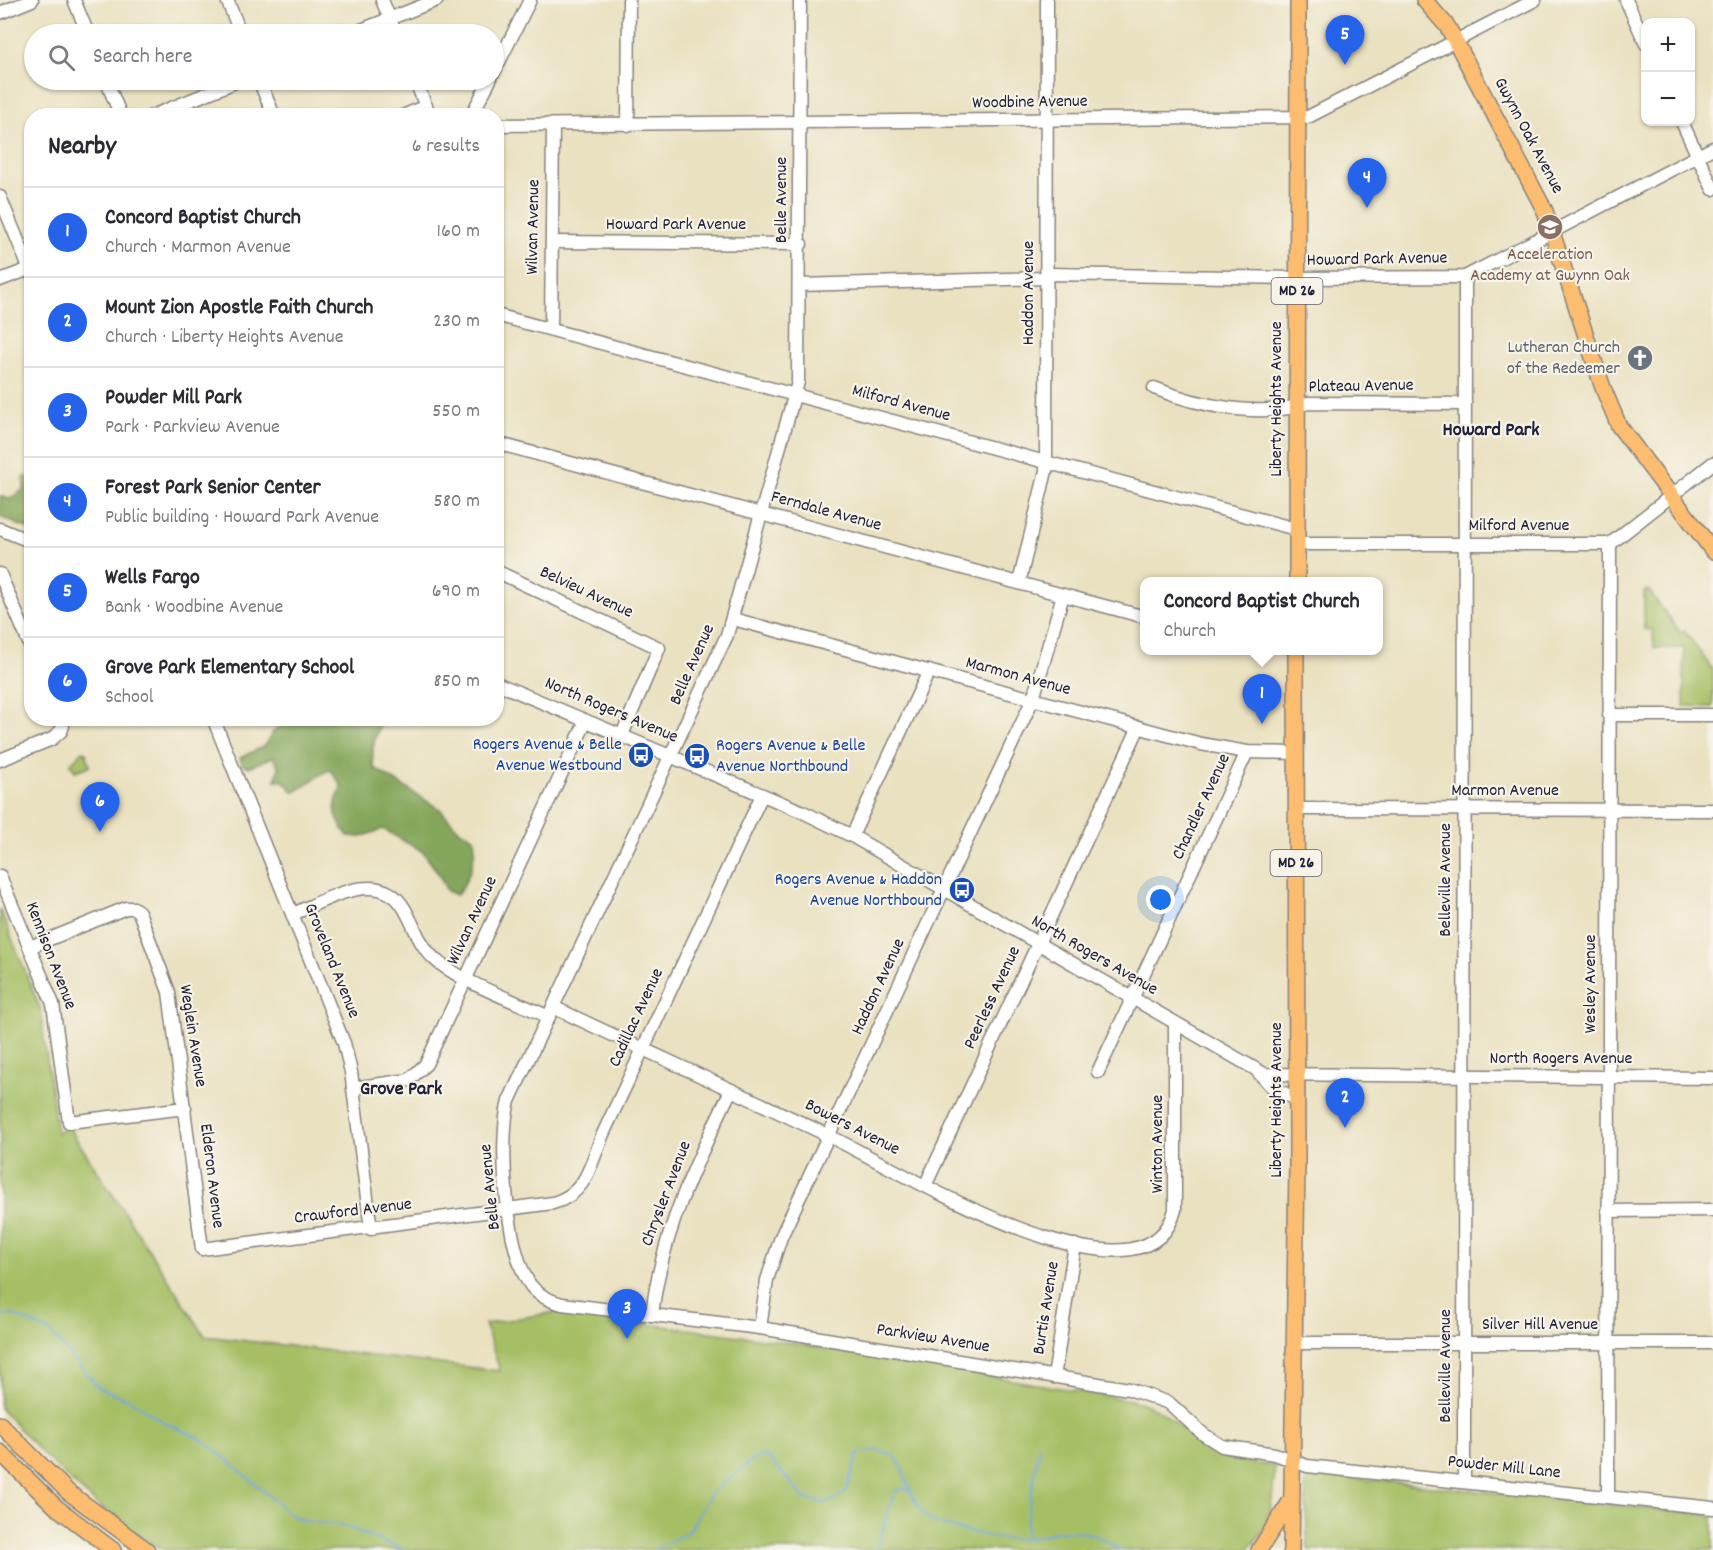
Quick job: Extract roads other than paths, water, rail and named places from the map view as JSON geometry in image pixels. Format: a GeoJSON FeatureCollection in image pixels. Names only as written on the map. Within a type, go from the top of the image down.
{"type":"FeatureCollection","features":[{"type":"Feature","properties":{"kind":"main road","name":"Liberty Heights Avenue"},"geometry":{"type":"LineString","coordinates":[[1296,577],[1298,0]]}},
{"type":"Feature","properties":{"kind":"main road","name":"Gwynn Oak Avenue"},"geometry":{"type":"LineString","coordinates":[[1424,0],[1456,42],[1553,231],[1611,409],[1630,444],[1713,551]]}},
{"type":"Feature","properties":{"kind":"main road","name":"Liberty Heights Avenue"},"geometry":{"type":"LineString","coordinates":[[1291,1550],[1295,1343],[1296,655]]}},
{"type":"Feature","properties":{"kind":"main road"},"geometry":{"type":"LineString","coordinates":[[0,1424],[68,1492],[147,1550]]}},
{"type":"Feature","properties":{"kind":"main road"},"geometry":{"type":"LineString","coordinates":[[0,1452],[56,1507],[112,1550]]}},
{"type":"Feature","properties":{"kind":"main road"},"geometry":{"type":"LineString","coordinates":[[1259,1550],[1292,1500]]}},
{"type":"Feature","properties":{"kind":"street"},"geometry":{"type":"LineString","coordinates":[[0,13],[32,0]]}},
{"type":"Feature","properties":{"kind":"street"},"geometry":{"type":"LineString","coordinates":[[74,0],[84,24]]}},
{"type":"Feature","properties":{"kind":"street"},"geometry":{"type":"LineString","coordinates":[[227,0],[237,24]]}},
{"type":"Feature","properties":{"kind":"street"},"geometry":{"type":"LineString","coordinates":[[382,0],[392,24]]}},
{"type":"Feature","properties":{"kind":"street"},"geometry":{"type":"LineString","coordinates":[[377,24],[437,0]]}},
{"type":"Feature","properties":{"kind":"street"},"geometry":{"type":"LineString","coordinates":[[504,52],[530,0]]}},
{"type":"Feature","properties":{"kind":"street"},"geometry":{"type":"LineString","coordinates":[[628,124],[629,0]]}},
{"type":"Feature","properties":{"kind":"street","name":"Belle Avenue"},"geometry":{"type":"LineString","coordinates":[[549,1300],[539,1294],[525,1275],[509,1210],[502,1150],[505,1117],[516,1085],[733,619],[794,394],[799,374],[801,244],[800,0]]}},
{"type":"Feature","properties":{"kind":"street","name":"Haddon Avenue"},"geometry":{"type":"LineString","coordinates":[[1018,583],[1046,471],[1047,0]]}},
{"type":"Feature","properties":{"kind":"street","name":"Woodbine Avenue"},"geometry":{"type":"LineString","coordinates":[[504,125],[1047,121],[1312,116],[1535,0]]}},
{"type":"Feature","properties":{"kind":"street"},"geometry":{"type":"LineString","coordinates":[[1626,0],[1641,33]]}},
{"type":"Feature","properties":{"kind":"street"},"geometry":{"type":"LineString","coordinates":[[110,90],[118,108]]}},
{"type":"Feature","properties":{"kind":"street"},"geometry":{"type":"LineString","coordinates":[[172,108],[216,90]]}},
{"type":"Feature","properties":{"kind":"street"},"geometry":{"type":"LineString","coordinates":[[263,90],[271,108]]}},
{"type":"Feature","properties":{"kind":"street"},"geometry":{"type":"LineString","coordinates":[[419,90],[427,108]]}},
{"type":"Feature","properties":{"kind":"street"},"geometry":{"type":"LineString","coordinates":[[475,108],[484,90]]}},
{"type":"Feature","properties":{"kind":"street","name":"Wilvan Avenue"},"geometry":{"type":"LineString","coordinates":[[551,329],[553,126]]}},
{"type":"Feature","properties":{"kind":"street"},"geometry":{"type":"LineString","coordinates":[[1684,126],[1713,189]]}},
{"type":"Feature","properties":{"kind":"street","name":"Howard Park Avenue"},"geometry":{"type":"LineString","coordinates":[[799,285],[1047,276],[1465,277],[1713,148]]}},
{"type":"Feature","properties":{"kind":"street"},"geometry":{"type":"LineString","coordinates":[[0,197],[24,254]]}},
{"type":"Feature","properties":{"kind":"street","name":"Howard Park Avenue"},"geometry":{"type":"LineString","coordinates":[[552,242],[801,244]]}},
{"type":"Feature","properties":{"kind":"street"},"geometry":{"type":"LineString","coordinates":[[0,280],[24,273]]}},
{"type":"Feature","properties":{"kind":"street","name":"Belleville Avenue"},"geometry":{"type":"LineString","coordinates":[[1464,1482],[1465,277]]}},
{"type":"Feature","properties":{"kind":"street","name":"Milford Avenue"},"geometry":{"type":"LineString","coordinates":[[504,317],[1046,460],[1297,537],[1465,544],[1610,544]]}},
{"type":"Feature","properties":{"kind":"street","name":"Plateau Avenue"},"geometry":{"type":"LineString","coordinates":[[1154,388],[1189,402],[1213,407],[1297,407],[1308,403],[1465,404]]}},
{"type":"Feature","properties":{"kind":"street","name":"Ferndale Avenue"},"geometry":{"type":"LineString","coordinates":[[504,445],[1140,616]]}},
{"type":"Feature","properties":{"kind":"street"},"geometry":{"type":"LineString","coordinates":[[1610,544],[1713,463]]}},
{"type":"Feature","properties":{"kind":"street"},"geometry":{"type":"LineString","coordinates":[[0,529],[24,539]]}},
{"type":"Feature","properties":{"kind":"street","name":"Wesley Avenue"},"geometry":{"type":"LineString","coordinates":[[1608,1497],[1610,544]]}},
{"type":"Feature","properties":{"kind":"street"},"geometry":{"type":"LineString","coordinates":[[0,574],[24,631]]}},
{"type":"Feature","properties":{"kind":"street","name":"Belvieu Avenue"},"geometry":{"type":"LineString","coordinates":[[504,575],[659,648],[622,735]]}},
{"type":"Feature","properties":{"kind":"street","name":"Haddon Avenue"},"geometry":{"type":"LineString","coordinates":[[760,1328],[767,1280],[775,1253],[1033,699],[1063,595]]}},
{"type":"Feature","properties":{"kind":"street","name":"Marmon Avenue"},"geometry":{"type":"LineString","coordinates":[[733,619],[1209,746],[1247,752],[1297,753]]}},
{"type":"Feature","properties":{"kind":"street"},"geometry":{"type":"LineString","coordinates":[[852,836],[929,671]]}},
{"type":"Feature","properties":{"kind":"street","name":"North Rogers Avenue"},"geometry":{"type":"LineString","coordinates":[[504,686],[762,795],[852,836],[1257,1072],[1274,1076],[1713,1078]]}},
{"type":"Feature","properties":{"kind":"street"},"geometry":{"type":"LineString","coordinates":[[1609,715],[1713,715]]}},
{"type":"Feature","properties":{"kind":"street","name":"Wilvan Avenue"},"geometry":{"type":"LineString","coordinates":[[353,1088],[402,1082],[416,1077],[426,1064],[586,721]]}},
{"type":"Feature","properties":{"kind":"street"},"geometry":{"type":"LineString","coordinates":[[0,760],[52,739],[60,726]]}},
{"type":"Feature","properties":{"kind":"street","name":"Groveland Avenue"},"geometry":{"type":"LineString","coordinates":[[216,726],[344,1043],[353,1088],[370,1228]]}},
{"type":"Feature","properties":{"kind":"street","name":"Peerless Avenue"},"geometry":{"type":"LineString","coordinates":[[925,1186],[1139,728]]}},
{"type":"Feature","properties":{"kind":"street","name":"Chandler Avenue"},"geometry":{"type":"LineString","coordinates":[[1098,1072],[1247,752]]}},
{"type":"Feature","properties":{"kind":"street","name":"Cadillac Avenue"},"geometry":{"type":"LineString","coordinates":[[509,1210],[559,1202],[578,1190],[762,795]]}},
{"type":"Feature","properties":{"kind":"street","name":"Marmon Avenue"},"geometry":{"type":"LineString","coordinates":[[1296,809],[1713,810]]}},
{"type":"Feature","properties":{"kind":"street","name":"Kennison Avenue"},"geometry":{"type":"LineString","coordinates":[[0,876],[56,1016],[69,1122],[184,1108]]}},
{"type":"Feature","properties":{"kind":"street","name":"Bowers Avenue"},"geometry":{"type":"LineString","coordinates":[[293,914],[348,891],[378,888],[399,902],[428,952],[448,969],[466,978],[642,1049],[829,1135],[925,1186],[1015,1228],[1075,1245],[1118,1250],[1142,1248]]}},
{"type":"Feature","properties":{"kind":"street","name":"Weglein Avenue"},"geometry":{"type":"LineString","coordinates":[[30,947],[126,908],[134,908],[139,912],[169,992],[184,1108]]}},
{"type":"Feature","properties":{"kind":"street","name":"Winton Avenue"},"geometry":{"type":"LineString","coordinates":[[1142,1248],[1160,1239],[1167,1231],[1175,1210],[1175,1024]]}},
{"type":"Feature","properties":{"kind":"street"},"geometry":{"type":"LineString","coordinates":[[1257,1072],[1271,1086],[1296,1100]]}},
{"type":"Feature","properties":{"kind":"street","name":"Chrysler Avenue"},"geometry":{"type":"LineString","coordinates":[[652,1315],[661,1260],[682,1195],[731,1090]]}},
{"type":"Feature","properties":{"kind":"street","name":"Elderon Avenue"},"geometry":{"type":"LineString","coordinates":[[184,1108],[202,1249]]}},
{"type":"Feature","properties":{"kind":"street","name":"Crawford Avenue"},"geometry":{"type":"LineString","coordinates":[[202,1249],[509,1210]]}},
{"type":"Feature","properties":{"kind":"street"},"geometry":{"type":"LineString","coordinates":[[1608,1211],[1713,1210]]}},
{"type":"Feature","properties":{"kind":"street","name":"Burtis Avenue"},"geometry":{"type":"LineString","coordinates":[[1054,1377],[1075,1245]]}},
{"type":"Feature","properties":{"kind":"street","name":"Parkview Avenue"},"geometry":{"type":"LineString","coordinates":[[549,1300],[760,1328],[1144,1393],[1169,1403],[1203,1434],[1222,1446],[1275,1454],[1292,1460]]}},
{"type":"Feature","properties":{"kind":"street","name":"Silver Hill Avenue"},"geometry":{"type":"LineString","coordinates":[[1295,1343],[1713,1343]]}},
{"type":"Feature","properties":{"kind":"street","name":"Powder Mill Lane"},"geometry":{"type":"LineString","coordinates":[[1292,1460],[1306,1466],[1713,1508]]}},
{"type":"Feature","properties":{"kind":"waterway"},"geometry":{"type":"LineString","coordinates":[[0,1316],[13,1315],[49,1331],[100,1389],[129,1399],[165,1423],[199,1438],[292,1516],[305,1521],[342,1525],[404,1550]]}},
{"type":"Feature","properties":{"kind":"waterway"},"geometry":{"type":"LineString","coordinates":[[1028,1539],[1025,1531],[1039,1447]]}},
{"type":"Feature","properties":{"kind":"waterway"},"geometry":{"type":"LineString","coordinates":[[655,1550],[689,1531],[711,1493],[754,1459],[762,1456],[769,1458],[805,1499],[825,1503],[845,1493],[859,1453],[876,1450],[894,1455],[916,1503],[921,1511],[935,1522],[975,1533],[1017,1539],[1077,1531],[1097,1537],[1121,1550]]}},
{"type":"Feature","properties":{"kind":"waterway"},"geometry":{"type":"LineString","coordinates":[[876,1550],[895,1491],[904,1488],[908,1491]]}},
{"type":"Feature","properties":{"kind":"place","name":"Wells Fargo"},"geometry":{"type":"Point","coordinates":[1345,65]}},
{"type":"Feature","properties":{"kind":"place","name":"Forest Park Senior Center"},"geometry":{"type":"Point","coordinates":[1367,208]}},
{"type":"Feature","properties":{"kind":"place","name":"Acceleration Academy at Gwynn Oak"},"geometry":{"type":"Point","coordinates":[1550,227]}},
{"type":"Feature","properties":{"kind":"place","name":"Lutheran Church of the Redeemer"},"geometry":{"type":"Point","coordinates":[1640,358]}},
{"type":"Feature","properties":{"kind":"place","name":"Concord Baptist Church"},"geometry":{"type":"Point","coordinates":[1262,724]}},
{"type":"Feature","properties":{"kind":"place","name":"Rogers Avenue & Belle Avenue Westbound"},"geometry":{"type":"Point","coordinates":[641,755]}},
{"type":"Feature","properties":{"kind":"place","name":"Rogers Avenue & Belle Avenue Northbound"},"geometry":{"type":"Point","coordinates":[697,756]}},
{"type":"Feature","properties":{"kind":"place","name":"Grove Park Elementary School"},"geometry":{"type":"Point","coordinates":[100,832]}},
{"type":"Feature","properties":{"kind":"place","name":"Rogers Avenue & Haddon Avenue Northbound"},"geometry":{"type":"Point","coordinates":[962,890]}},
{"type":"Feature","properties":{"kind":"place","name":"Mount Zion Apostle Faith Church"},"geometry":{"type":"Point","coordinates":[1345,1128]}},
{"type":"Feature","properties":{"kind":"place","name":"Powder Mill Park"},"geometry":{"type":"Point","coordinates":[627,1339]}},
{"type":"Feature","properties":{"kind":"district","name":"Howard Park"},"geometry":{"type":"Point","coordinates":[1491,431]}},
{"type":"Feature","properties":{"kind":"district","name":"Grove Park"},"geometry":{"type":"Point","coordinates":[401,1090]}}]}
